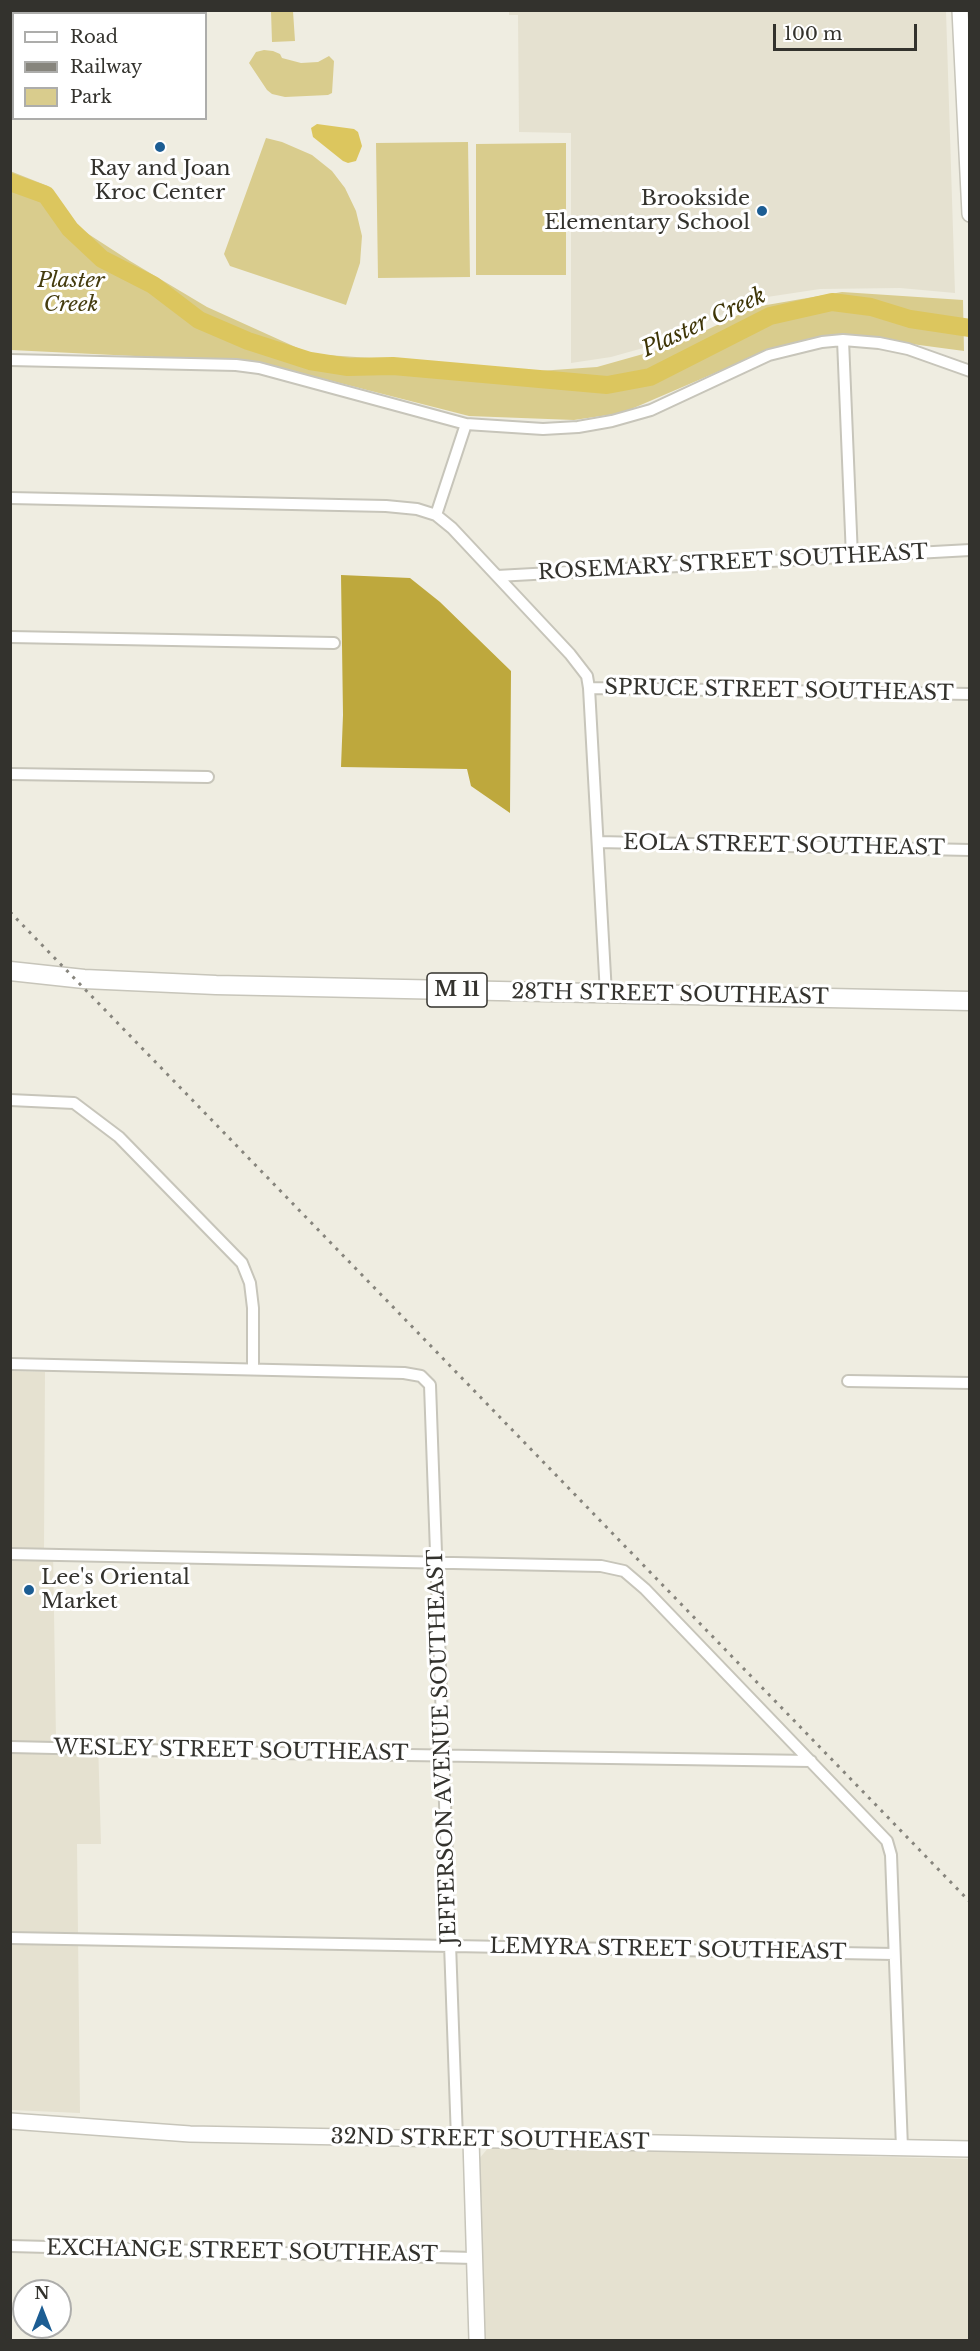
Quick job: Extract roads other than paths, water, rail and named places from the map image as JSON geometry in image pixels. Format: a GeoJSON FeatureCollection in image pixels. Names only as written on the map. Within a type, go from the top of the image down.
{"type":"FeatureCollection","features":[{"type":"Feature","properties":{"kind":"main road","name":"28TH STREET SOUTHEAST"},"geometry":{"type":"LineString","coordinates":[[10,971],[153,983],[969,1001]]}},
{"type":"Feature","properties":{"kind":"street"},"geometry":{"type":"LineString","coordinates":[[960,10],[966,81],[969,214]]}},
{"type":"Feature","properties":{"kind":"street"},"geometry":{"type":"LineString","coordinates":[[843,340],[852,558]]}},
{"type":"Feature","properties":{"kind":"street"},"geometry":{"type":"LineString","coordinates":[[10,360],[199,363],[260,368],[466,424],[543,429],[578,427],[612,421],[651,410],[769,356],[801,346],[843,340],[908,349],[969,370]]}},
{"type":"Feature","properties":{"kind":"street"},"geometry":{"type":"LineString","coordinates":[[436,515],[466,424]]}},
{"type":"Feature","properties":{"kind":"street"},"geometry":{"type":"LineString","coordinates":[[10,498],[386,506],[417,509],[436,515],[452,528],[570,654],[587,676],[606,994]]}},
{"type":"Feature","properties":{"kind":"street","name":"ROSEMARY STREET SOUTHEAST"},"geometry":{"type":"LineString","coordinates":[[497,576],[969,550]]}},
{"type":"Feature","properties":{"kind":"street"},"geometry":{"type":"LineString","coordinates":[[10,637],[334,643]]}},
{"type":"Feature","properties":{"kind":"street","name":"SPRUCE STREET SOUTHEAST"},"geometry":{"type":"LineString","coordinates":[[589,688],[969,694]]}},
{"type":"Feature","properties":{"kind":"street"},"geometry":{"type":"LineString","coordinates":[[10,774],[208,777]]}},
{"type":"Feature","properties":{"kind":"street","name":"EOLA STREET SOUTHEAST"},"geometry":{"type":"LineString","coordinates":[[598,842],[969,850]]}},
{"type":"Feature","properties":{"kind":"street"},"geometry":{"type":"LineString","coordinates":[[10,1100],[74,1103],[119,1137],[242,1263],[250,1283],[253,1368],[10,1364]]}},
{"type":"Feature","properties":{"kind":"street","name":"JEFFERSON AVENUE SOUTHEAST"},"geometry":{"type":"LineString","coordinates":[[253,1368],[405,1372],[417,1374],[427,1380],[431,1390],[450,1946],[474,2258],[477,2340]]}},
{"type":"Feature","properties":{"kind":"street"},"geometry":{"type":"LineString","coordinates":[[848,1381],[969,1383]]}},
{"type":"Feature","properties":{"kind":"street"},"geometry":{"type":"LineString","coordinates":[[10,1554],[611,1567],[624,1571],[645,1589],[887,1840],[891,1855],[902,2148]]}},
{"type":"Feature","properties":{"kind":"street","name":"WESLEY STREET SOUTHEAST"},"geometry":{"type":"LineString","coordinates":[[10,1747],[273,1754],[811,1761]]}},
{"type":"Feature","properties":{"kind":"street","name":"LEMYRA STREET SOUTHEAST"},"geometry":{"type":"LineString","coordinates":[[10,1938],[894,1954]]}},
{"type":"Feature","properties":{"kind":"street","name":"32ND STREET SOUTHEAST"},"geometry":{"type":"LineString","coordinates":[[10,2121],[160,2133],[969,2149]]}},
{"type":"Feature","properties":{"kind":"street","name":"EXCHANGE STREET SOUTHEAST"},"geometry":{"type":"LineString","coordinates":[[10,2246],[474,2258]]}},
{"type":"Feature","properties":{"kind":"waterway","name":"Plaster Creek"},"geometry":{"type":"LineString","coordinates":[[10,182],[46,195],[70,229],[102,259],[153,285],[199,320],[248,341],[310,361],[348,367],[393,366],[607,385],[650,377],[770,316],[832,302],[871,307],[910,319],[970,328]]}},
{"type":"Feature","properties":{"kind":"railway"},"geometry":{"type":"LineString","coordinates":[[10,912],[970,1902]]}},
{"type":"Feature","properties":{"kind":"place","name":"Ray and Joan Kroc Center"},"geometry":{"type":"Point","coordinates":[160,147]}},
{"type":"Feature","properties":{"kind":"place","name":"Brookside Elementary School"},"geometry":{"type":"Point","coordinates":[762,211]}},
{"type":"Feature","properties":{"kind":"place","name":"Lee's Oriental Market"},"geometry":{"type":"Point","coordinates":[29,1590]}}]}
